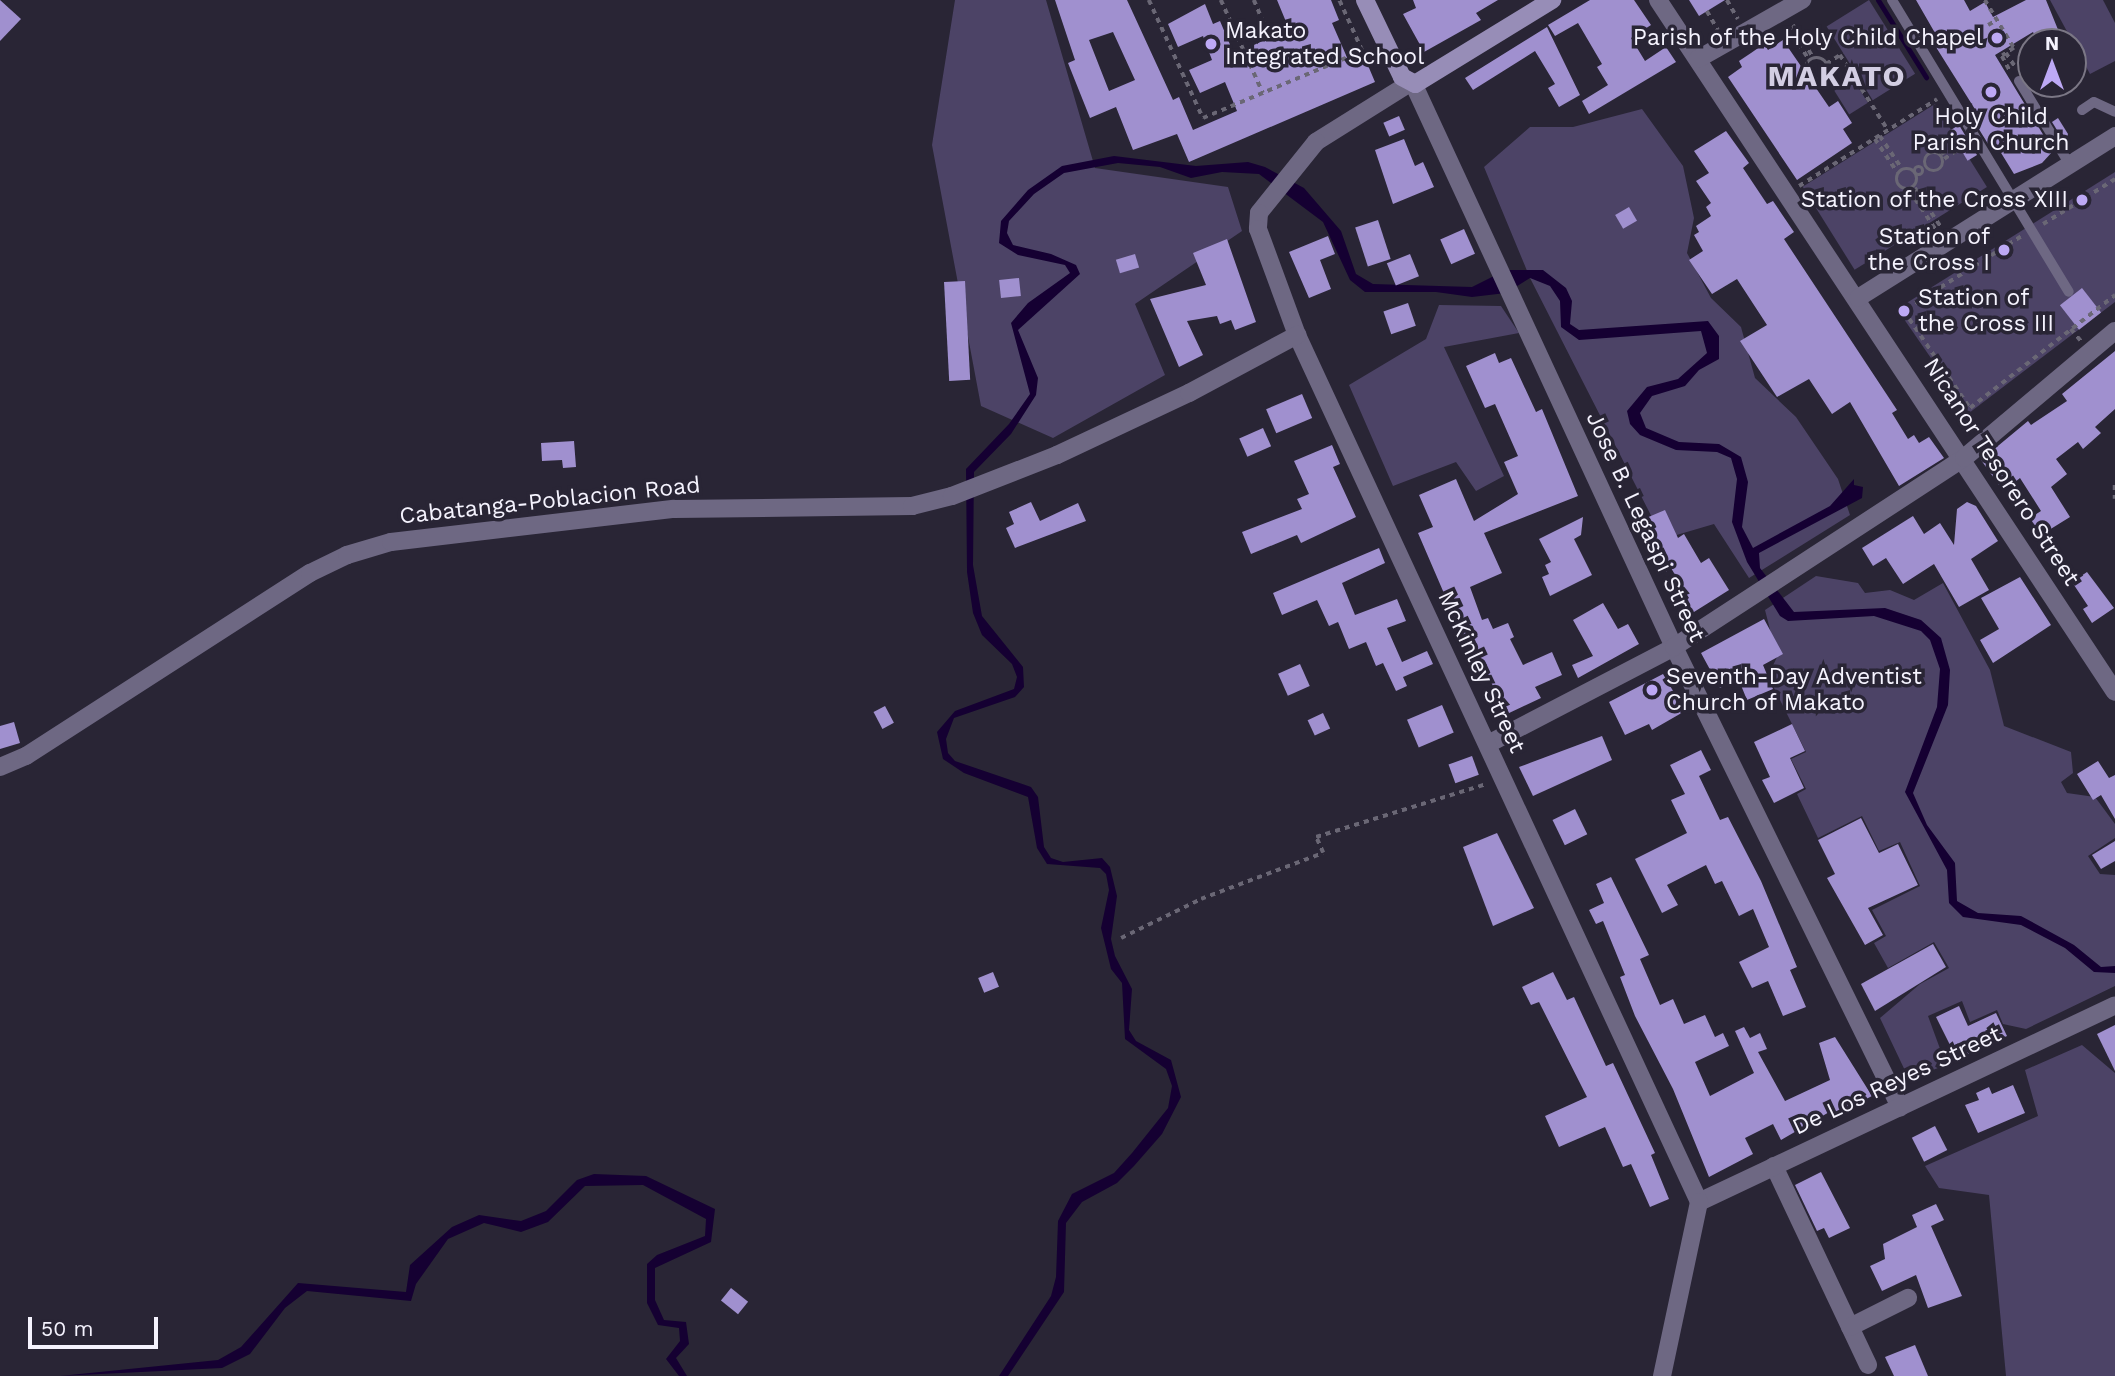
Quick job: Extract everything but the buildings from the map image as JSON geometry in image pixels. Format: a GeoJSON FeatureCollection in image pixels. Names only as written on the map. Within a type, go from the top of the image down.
{"type":"FeatureCollection","features":[{"type":"Feature","properties":{"kind":"main road"},"geometry":{"type":"LineString","coordinates":[[1365,0],[1402,77],[1411,83],[1552,0]]}},
{"type":"Feature","properties":{"kind":"street","name":"Nicanor Tesorero Street"},"geometry":{"type":"LineString","coordinates":[[1658,0],[1964,458],[2115,692]]}},
{"type":"Feature","properties":{"kind":"street"},"geometry":{"type":"LineString","coordinates":[[1698,60],[1802,0]]}},
{"type":"Feature","properties":{"kind":"street","name":"McKinley Street"},"geometry":{"type":"LineString","coordinates":[[1411,83],[1315,142],[1259,213],[1258,229],[1297,335],[1699,1202]]}},
{"type":"Feature","properties":{"kind":"street","name":"Jose B. Legaspi Street"},"geometry":{"type":"LineString","coordinates":[[1411,83],[1674,647],[1900,1107]]}},
{"type":"Feature","properties":{"kind":"street"},"geometry":{"type":"LineString","coordinates":[[1858,298],[2115,136]]}},
{"type":"Feature","properties":{"kind":"street"},"geometry":{"type":"LineString","coordinates":[[1488,744],[1674,647],[1964,458],[2115,331]]}},
{"type":"Feature","properties":{"kind":"street","name":"Cabatanga-Poblacion Road"},"geometry":{"type":"LineString","coordinates":[[0,767],[26,756],[310,573],[347,555],[391,542],[674,509],[912,506],[952,496],[990,482],[1189,393],[1297,335]]}},
{"type":"Feature","properties":{"kind":"street","name":"De Los Reyes Street"},"geometry":{"type":"LineString","coordinates":[[1699,1202],[2115,1005]]}},
{"type":"Feature","properties":{"kind":"street"},"geometry":{"type":"LineString","coordinates":[[1774,1166],[1868,1365]]}},
{"type":"Feature","properties":{"kind":"street"},"geometry":{"type":"LineString","coordinates":[[1662,1376],[1699,1202]]}},
{"type":"Feature","properties":{"kind":"street"},"geometry":{"type":"LineString","coordinates":[[1850,1327],[1908,1298]]}},
{"type":"Feature","properties":{"kind":"lane"},"geometry":{"type":"LineString","coordinates":[[1892,0],[2069,292]]}},
{"type":"Feature","properties":{"kind":"lane"},"geometry":{"type":"LineString","coordinates":[[2031,98],[2070,164]]}},
{"type":"Feature","properties":{"kind":"lane"},"geometry":{"type":"LineString","coordinates":[[2081,110],[2094,102],[2115,112]]}},
{"type":"Feature","properties":{"kind":"path"},"geometry":{"type":"LineString","coordinates":[[1149,0],[1203,118],[1362,51],[1339,0]]}},
{"type":"Feature","properties":{"kind":"path"},"geometry":{"type":"LineString","coordinates":[[1222,0],[1263,93]]}},
{"type":"Feature","properties":{"kind":"path"},"geometry":{"type":"LineString","coordinates":[[1254,0],[1267,30]]}},
{"type":"Feature","properties":{"kind":"path"},"geometry":{"type":"LineString","coordinates":[[1985,0],[2014,48],[2004,55],[2017,74]]}},
{"type":"Feature","properties":{"kind":"path"},"geometry":{"type":"LineString","coordinates":[[1781,12],[1812,60],[1826,64],[1842,54],[1888,130]]}},
{"type":"Feature","properties":{"kind":"path"},"geometry":{"type":"LineString","coordinates":[[1988,25],[1997,20]]}},
{"type":"Feature","properties":{"kind":"path"},"geometry":{"type":"LineString","coordinates":[[1812,60],[1807,74],[1816,79],[1825,75],[1826,64]]}},
{"type":"Feature","properties":{"kind":"path"},"geometry":{"type":"LineString","coordinates":[[1788,193],[1940,97]]}},
{"type":"Feature","properties":{"kind":"path"},"geometry":{"type":"LineString","coordinates":[[1942,156],[1936,171],[1923,169],[1926,158],[1942,156],[1975,135]]}},
{"type":"Feature","properties":{"kind":"path"},"geometry":{"type":"LineString","coordinates":[[1877,137],[1940,230]]}},
{"type":"Feature","properties":{"kind":"path"},"geometry":{"type":"LineString","coordinates":[[1900,171],[1906,167],[1914,174],[1912,190]]}},
{"type":"Feature","properties":{"kind":"path"},"geometry":{"type":"LineString","coordinates":[[2115,178],[1904,311],[1969,408],[2115,295]]}},
{"type":"Feature","properties":{"kind":"path"},"geometry":{"type":"LineString","coordinates":[[2115,485],[2115,499]]}},
{"type":"Feature","properties":{"kind":"path"},"geometry":{"type":"LineString","coordinates":[[1121,938],[1201,899],[1322,853],[1316,837],[1489,783]]}},
{"type":"Feature","properties":{"kind":"shaded area"},"geometry":{"type":"Polygon","coordinates":[[[955,0],[1046,0],[1095,168],[1228,187],[1242,231],[1135,304],[1165,375],[1053,438],[981,406],[932,145],[955,0]]]}},
{"type":"Feature","properties":{"kind":"shaded area"},"geometry":{"type":"Polygon","coordinates":[[[1869,0],[1915,74],[1873,100],[1827,26],[1869,0]]]}},
{"type":"Feature","properties":{"kind":"shaded area"},"geometry":{"type":"Polygon","coordinates":[[[2050,0],[2103,0],[2115,23],[2115,61],[2090,74],[2087,68],[2087,28],[2065,28],[2050,0]]]}},
{"type":"Feature","properties":{"kind":"shaded area"},"geometry":{"type":"Polygon","coordinates":[[[1853,79],[1868,103],[1849,114],[1834,91],[1853,79]]]}},
{"type":"Feature","properties":{"kind":"shaded area"},"geometry":{"type":"Polygon","coordinates":[[[1935,104],[1987,187],[1855,270],[1803,187],[1935,104]]]}},
{"type":"Feature","properties":{"kind":"shaded area"},"geometry":{"type":"Polygon","coordinates":[[[1642,109],[1683,166],[1694,218],[1687,253],[1711,298],[1741,327],[1755,378],[1796,417],[1838,479],[1850,515],[1749,578],[1714,524],[1663,539],[1530,278],[1484,167],[1530,127],[1573,127],[1642,109]]]}},
{"type":"Feature","properties":{"kind":"shaded area"},"geometry":{"type":"Polygon","coordinates":[[[1114,156],[1196,166],[1248,162],[1265,167],[1304,188],[1341,231],[1356,274],[1373,284],[1472,287],[1506,270],[1543,270],[1566,288],[1572,301],[1570,324],[1579,330],[1708,321],[1719,336],[1719,359],[1699,370],[1685,386],[1652,396],[1640,413],[1646,428],[1679,442],[1719,444],[1741,457],[1748,482],[1742,527],[1753,548],[1830,506],[1854,479],[1854,485],[1863,487],[1862,498],[1759,553],[1760,568],[1794,612],[1885,608],[1921,620],[1941,638],[1950,670],[1948,705],[1913,793],[1927,825],[1955,863],[1957,901],[1978,913],[2021,916],[2074,945],[2101,967],[2115,966],[2115,973],[2094,972],[2065,948],[2021,925],[1963,917],[1949,903],[1947,870],[1905,792],[1937,707],[1940,669],[1930,640],[1921,631],[1874,616],[1788,621],[1780,616],[1747,562],[1732,522],[1737,479],[1731,458],[1717,452],[1676,450],[1640,435],[1630,424],[1627,411],[1647,387],[1678,379],[1707,353],[1701,331],[1579,340],[1561,327],[1560,301],[1550,286],[1530,278],[1506,293],[1472,297],[1436,292],[1365,292],[1350,280],[1323,222],[1259,174],[1222,172],[1191,178],[1160,167],[1118,163],[1064,173],[1034,194],[1009,221],[1007,233],[1013,245],[1051,254],[1076,265],[1080,274],[1018,330],[1038,378],[1036,395],[1011,434],[974,472],[973,565],[982,616],[1023,667],[1024,687],[1015,697],[954,718],[946,739],[948,753],[955,761],[1031,787],[1038,797],[1044,847],[1051,858],[1063,862],[1102,858],[1110,867],[1117,896],[1111,939],[1115,956],[1132,989],[1129,1030],[1136,1041],[1171,1060],[1181,1097],[1162,1134],[1134,1166],[1117,1183],[1082,1202],[1066,1223],[1064,1292],[1008,1376],[999,1376],[1051,1296],[1056,1277],[1058,1221],[1072,1194],[1114,1173],[1168,1108],[1172,1086],[1166,1069],[1125,1039],[1122,983],[1111,969],[1101,928],[1109,890],[1106,874],[1100,868],[1047,864],[1037,848],[1028,797],[964,773],[943,759],[937,732],[955,711],[1014,689],[1017,677],[1012,664],[982,635],[973,613],[967,572],[966,469],[1009,424],[1030,394],[1011,323],[1028,303],[1070,273],[1065,265],[1018,255],[999,243],[1001,221],[1028,190],[1062,166],[1114,156]]]}},
{"type":"Feature","properties":{"kind":"shaded area"},"geometry":{"type":"Polygon","coordinates":[[[2115,172],[2115,302],[1969,413],[1897,309],[2115,172]]]}},
{"type":"Feature","properties":{"kind":"shaded area"},"geometry":{"type":"Polygon","coordinates":[[[1439,305],[1501,306],[1519,333],[1444,347],[1504,476],[1476,491],[1456,462],[1393,486],[1349,385],[1426,339],[1439,305]]]}},
{"type":"Feature","properties":{"kind":"shaded area"},"geometry":{"type":"Polygon","coordinates":[[[1816,576],[1858,583],[1865,593],[1890,590],[1914,600],[1943,583],[1990,670],[2004,726],[2071,752],[2073,773],[2061,782],[2067,793],[2095,797],[2115,824],[2115,838],[2088,856],[2100,874],[2115,875],[2115,986],[2026,1029],[2003,1024],[1997,1010],[1970,1022],[1962,1001],[1928,1016],[1946,1065],[1909,1079],[1880,1018],[1920,984],[1949,968],[1934,942],[1888,968],[1874,943],[1886,936],[1872,910],[1920,886],[1900,842],[1879,851],[1862,816],[1818,838],[1797,794],[1806,789],[1791,759],[1806,752],[1768,676],[1777,657],[1765,610],[1816,576]]]}},
{"type":"Feature","properties":{"kind":"shaded area"},"geometry":{"type":"Polygon","coordinates":[[[2082,1045],[2115,1073],[2115,1376],[2006,1376],[1989,1195],[1939,1188],[1925,1166],[2038,1116],[2025,1070],[2082,1045]]]}},
{"type":"Feature","properties":{"kind":"shaded area"},"geometry":{"type":"Polygon","coordinates":[[[594,1174],[646,1176],[715,1209],[711,1242],[655,1268],[655,1300],[664,1320],[686,1322],[689,1344],[676,1358],[687,1376],[679,1376],[666,1359],[680,1341],[679,1328],[658,1325],[647,1303],[647,1264],[657,1255],[705,1236],[706,1219],[643,1185],[585,1186],[548,1222],[521,1232],[484,1223],[448,1239],[416,1284],[411,1301],[307,1291],[285,1308],[250,1354],[222,1368],[60,1376],[218,1360],[241,1347],[298,1283],[406,1292],[410,1265],[452,1227],[479,1215],[521,1221],[546,1211],[577,1180],[594,1174]]]}},
{"type":"Feature","properties":{"kind":"waterway"},"geometry":{"type":"LineString","coordinates":[[1878,0],[1926,77]]}},
{"type":"Feature","properties":{"kind":"place","name":"Parish of the Holy Child Chapel"},"geometry":{"type":"Point","coordinates":[1997,38]}},
{"type":"Feature","properties":{"kind":"place","name":"Makato Integrated School"},"geometry":{"type":"Point","coordinates":[1211,44]}},
{"type":"Feature","properties":{"kind":"place","name":"Holy Child Parish Church"},"geometry":{"type":"Point","coordinates":[1991,92]}},
{"type":"Feature","properties":{"kind":"place","name":"Station of the Cross XIII"},"geometry":{"type":"Point","coordinates":[2082,200]}},
{"type":"Feature","properties":{"kind":"place","name":"Station of the Cross I"},"geometry":{"type":"Point","coordinates":[2004,250]}},
{"type":"Feature","properties":{"kind":"place","name":"Station of the Cross III"},"geometry":{"type":"Point","coordinates":[1904,311]}},
{"type":"Feature","properties":{"kind":"place","name":"Seventh-Day Adventist Church of Makato"},"geometry":{"type":"Point","coordinates":[1652,690]}},
{"type":"Feature","properties":{"kind":"district","name":"MAKATO"},"geometry":{"type":"Point","coordinates":[1837,76]}}]}
